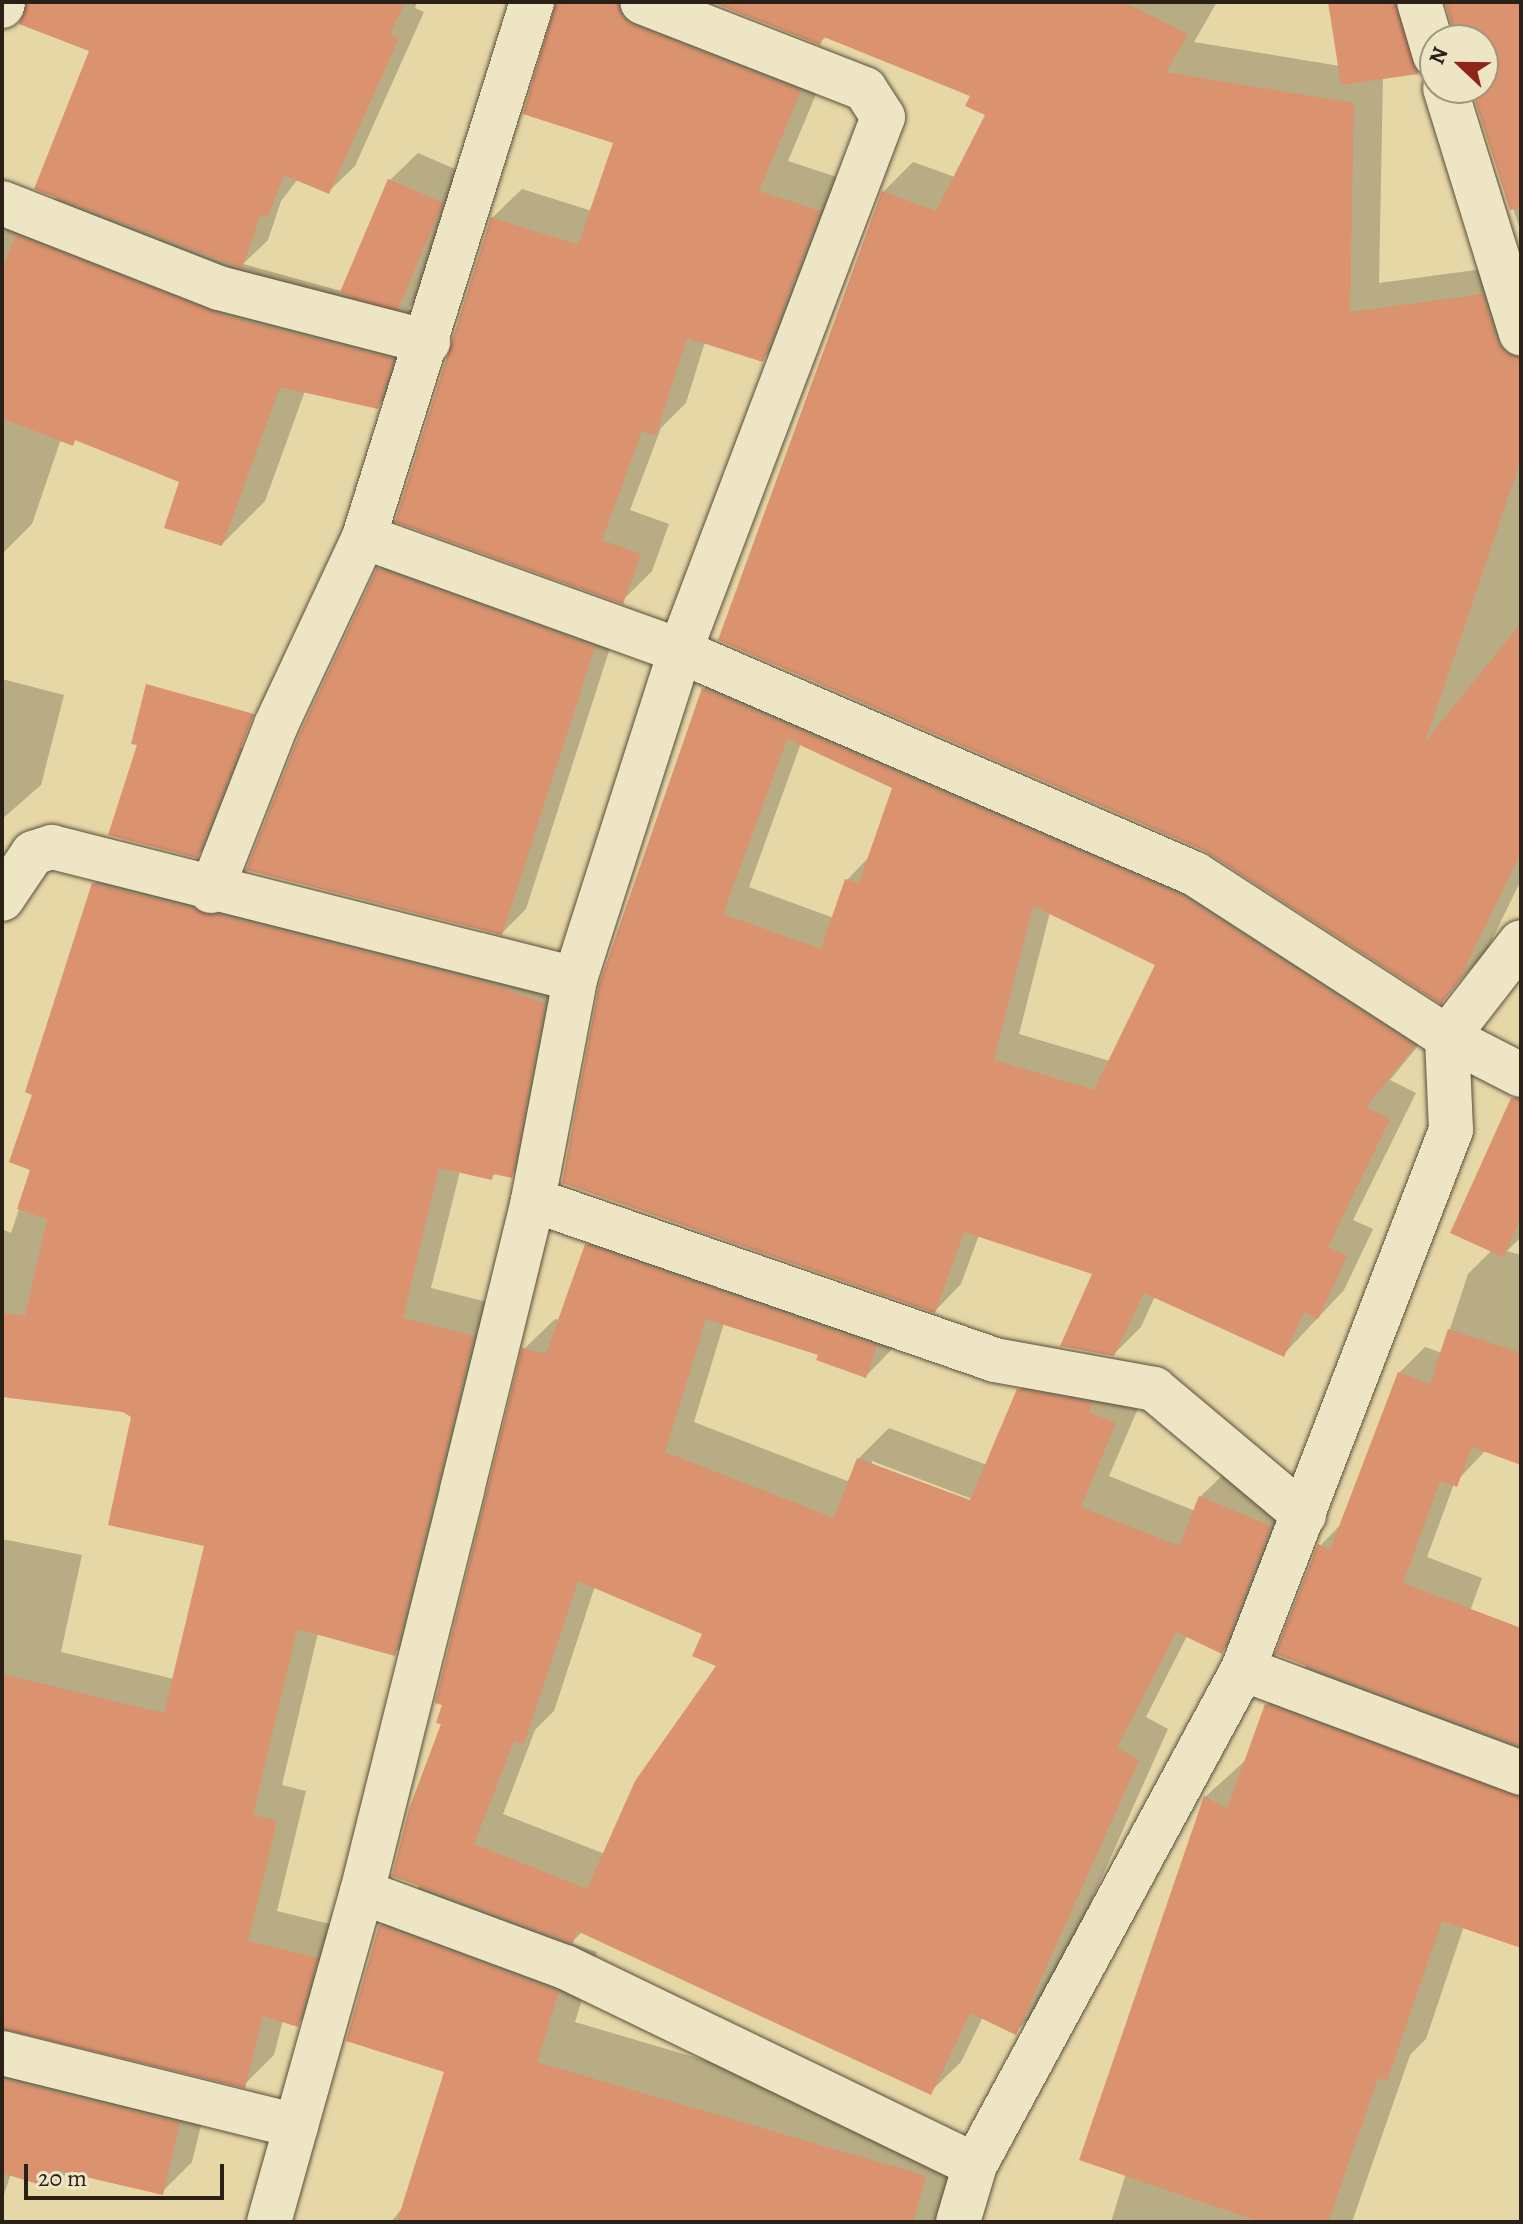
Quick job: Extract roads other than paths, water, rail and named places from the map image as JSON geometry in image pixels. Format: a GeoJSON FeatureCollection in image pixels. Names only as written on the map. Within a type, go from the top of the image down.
{"type":"FeatureCollection","features":[{"type":"Feature","properties":{"kind":"street"},"geometry":{"type":"LineString","coordinates":[[211,891],[276,725],[364,537],[428,342],[532,2]]}},
{"type":"Feature","properties":{"kind":"street"},"geometry":{"type":"LineString","coordinates":[[269,2222],[362,1892],[533,1200],[575,979],[680,651],[883,117],[865,89],[642,2]]}},
{"type":"Feature","properties":{"kind":"street"},"geometry":{"type":"LineString","coordinates":[[1419,2],[1426,24]]}},
{"type":"Feature","properties":{"kind":"street"},"geometry":{"type":"LineString","coordinates":[[1450,104],[1521,333]]}},
{"type":"Feature","properties":{"kind":"street"},"geometry":{"type":"LineString","coordinates":[[2,203],[219,288],[428,342]]}},
{"type":"Feature","properties":{"kind":"street"},"geometry":{"type":"LineString","coordinates":[[364,537],[680,651],[1195,874],[1447,1037],[1521,1075]]}},
{"type":"Feature","properties":{"kind":"street"},"geometry":{"type":"LineString","coordinates":[[2,899],[33,853],[52,847],[211,891],[575,979]]}},
{"type":"Feature","properties":{"kind":"street"},"geometry":{"type":"LineString","coordinates":[[958,2222],[975,2165],[1243,1669],[1451,1130],[1447,1037],[1521,942]]}},
{"type":"Feature","properties":{"kind":"street"},"geometry":{"type":"LineString","coordinates":[[533,1200],[995,1360],[1154,1389],[1304,1515]]}},
{"type":"Feature","properties":{"kind":"street"},"geometry":{"type":"LineString","coordinates":[[1243,1669],[1521,1773]]}},
{"type":"Feature","properties":{"kind":"street"},"geometry":{"type":"LineString","coordinates":[[362,1892],[565,1967],[975,2165]]}},
{"type":"Feature","properties":{"kind":"street"},"geometry":{"type":"LineString","coordinates":[[2,2053],[296,2126]]}}]}
